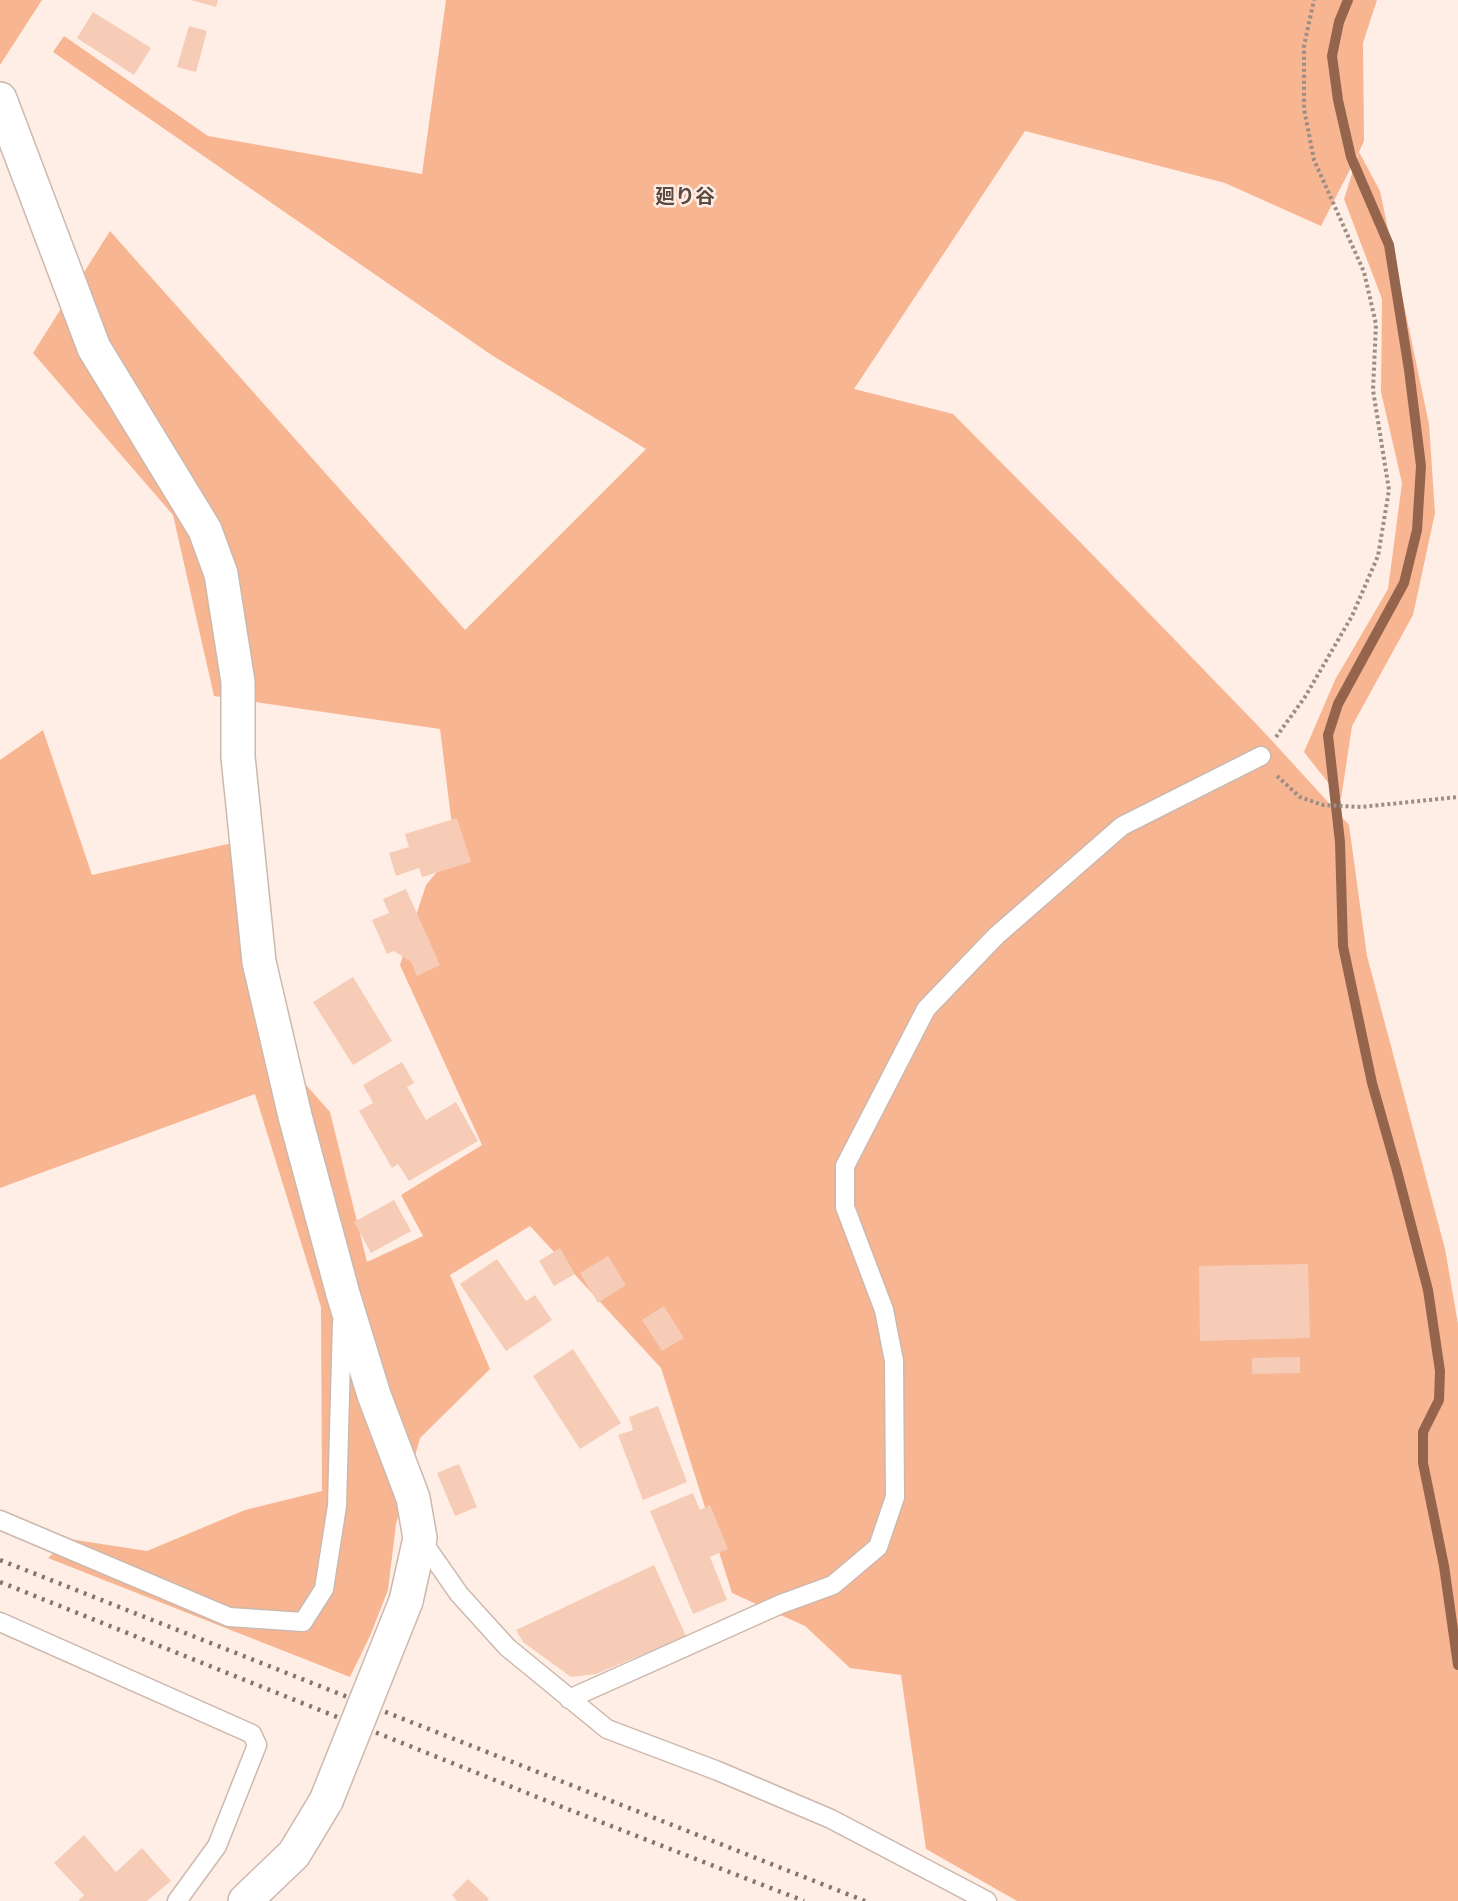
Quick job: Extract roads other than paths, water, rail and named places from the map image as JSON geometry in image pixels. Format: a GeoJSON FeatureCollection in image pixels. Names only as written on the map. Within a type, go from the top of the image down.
{"type":"FeatureCollection","features":[{"type":"Feature","properties":{"kind":"street"},"geometry":{"type":"LineString","coordinates":[[0,99],[94,348],[205,530],[221,574],[238,682],[238,757],[259,962],[296,1116],[343,1294],[374,1395],[413,1498],[420,1539],[406,1601],[326,1801],[294,1854],[245,1901]]}},
{"type":"Feature","properties":{"kind":"lane"},"geometry":{"type":"LineString","coordinates":[[568,1699],[781,1604],[833,1585],[878,1546],[895,1497],[894,1361],[884,1310],[845,1208],[845,1166],[926,1010],[996,936],[1122,826],[1261,756]]}},
{"type":"Feature","properties":{"kind":"lane"},"geometry":{"type":"LineString","coordinates":[[0,1520],[229,1617],[303,1622],[324,1589],[337,1506],[343,1294]]}},
{"type":"Feature","properties":{"kind":"lane"},"geometry":{"type":"LineString","coordinates":[[420,1539],[459,1594],[507,1647],[607,1729],[718,1770],[831,1820],[987,1901]]}},
{"type":"Feature","properties":{"kind":"lane"},"geometry":{"type":"LineString","coordinates":[[0,1622],[252,1734],[257,1745],[217,1846],[177,1901]]}},
{"type":"Feature","properties":{"kind":"waterway"},"geometry":{"type":"LineString","coordinates":[[1348,0],[1339,22],[1332,56],[1338,100],[1351,157],[1389,245],[1409,370],[1421,466],[1417,530],[1404,583],[1338,704],[1328,735],[1340,842],[1343,946],[1372,1083],[1428,1290],[1440,1371],[1439,1400],[1423,1432],[1423,1463],[1444,1566],[1458,1665]]}},
{"type":"Feature","properties":{"kind":"railway"},"geometry":{"type":"LineString","coordinates":[[0,1560],[865,1901]]}},
{"type":"Feature","properties":{"kind":"railway"},"geometry":{"type":"LineString","coordinates":[[0,1582],[557,1805],[804,1901]]}},
{"type":"Feature","properties":{"kind":"district","name":"廻り谷"},"geometry":{"type":"Point","coordinates":[685,197]}}]}
